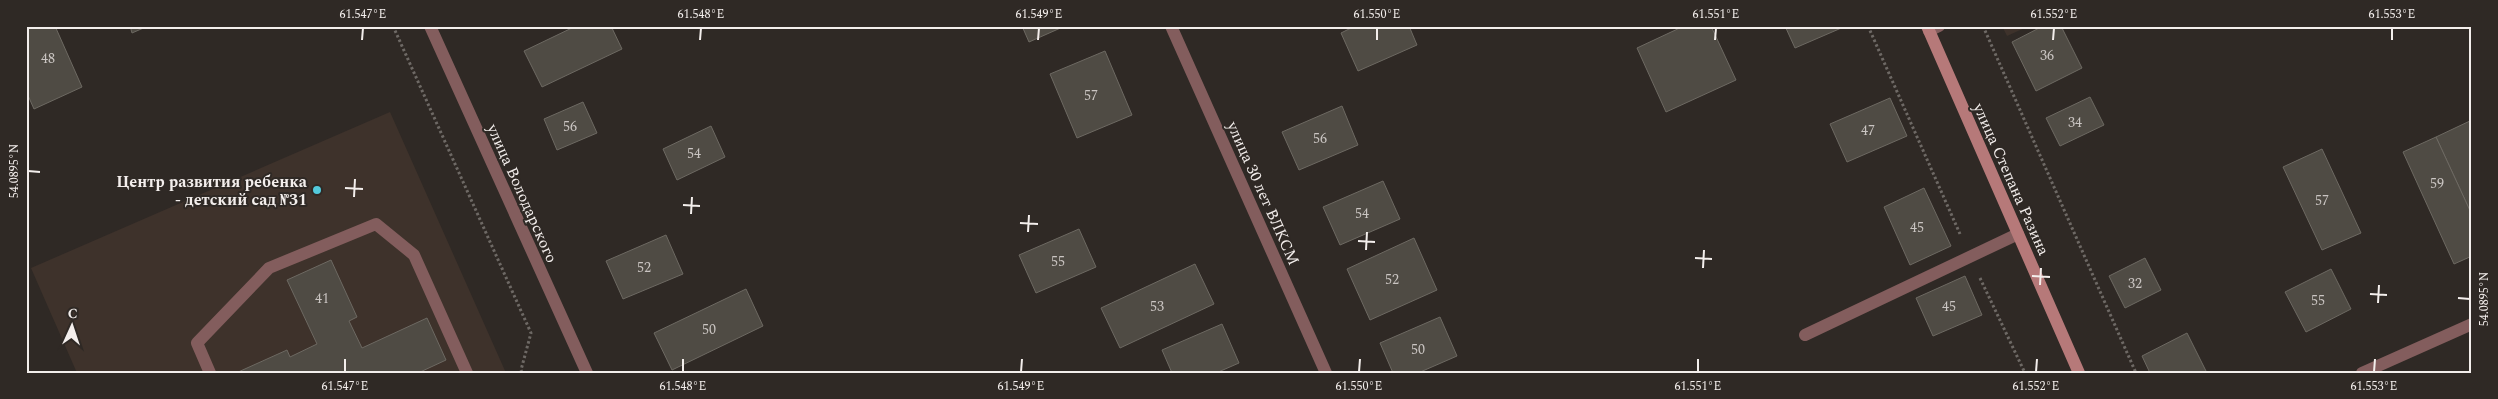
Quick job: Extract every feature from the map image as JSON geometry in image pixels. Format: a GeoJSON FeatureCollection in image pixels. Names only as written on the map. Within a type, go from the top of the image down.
{"type":"FeatureCollection","features":[{"type":"Feature","properties":{"kind":"street","name":"улица Володарского"},"geometry":{"type":"LineString","coordinates":[[430,26],[587,373]]}},
{"type":"Feature","properties":{"kind":"street","name":"улица 30 лет ВЛКСМ"},"geometry":{"type":"LineString","coordinates":[[1171,26],[1326,373]]}},
{"type":"Feature","properties":{"kind":"street","name":"улица Степана Разина"},"geometry":{"type":"LineString","coordinates":[[1932,28],[2018,234],[2079,373]]}},
{"type":"Feature","properties":{"kind":"street"},"geometry":{"type":"LineString","coordinates":[[210,373],[196,343],[270,268],[376,224],[414,255],[467,373]]}},
{"type":"Feature","properties":{"kind":"street"},"geometry":{"type":"LineString","coordinates":[[1806,336],[2018,234]]}},
{"type":"Feature","properties":{"kind":"street"},"geometry":{"type":"LineString","coordinates":[[2362,373],[2472,324]]}},
{"type":"Feature","properties":{"kind":"path"},"geometry":{"type":"LineString","coordinates":[[393,26],[531,333],[521,370],[522,373]]}},
{"type":"Feature","properties":{"kind":"path"},"geometry":{"type":"LineString","coordinates":[[1868,26],[1970,257],[2025,373]]}},
{"type":"Feature","properties":{"kind":"path"},"geometry":{"type":"LineString","coordinates":[[1983,26],[2136,373]]}},
{"type":"Feature","properties":{"kind":"shaded area"},"geometry":{"type":"Polygon","coordinates":[[[2002,26],[2029,26],[2007,36],[2002,26]]]}},
{"type":"Feature","properties":{"kind":"shaded area","name":"Центр развития ребенка - детский сад №31"},"geometry":{"type":"Polygon","coordinates":[[[390,112],[506,373],[77,373],[31,268],[390,112]]]}},
{"type":"Feature","properties":{"kind":"building"},"geometry":{"type":"Polygon","coordinates":[[[33,26],[55,26],[82,87],[34,109],[26,91],[26,29],[33,26]]]}},
{"type":"Feature","properties":{"kind":"building"},"geometry":{"type":"Polygon","coordinates":[[[130,26],[148,26],[132,33],[130,26]]]}},
{"type":"Feature","properties":{"kind":"building"},"geometry":{"type":"Polygon","coordinates":[[[576,26],[611,26],[622,49],[542,87],[524,51],[576,26]]]}},
{"type":"Feature","properties":{"kind":"building"},"geometry":{"type":"Polygon","coordinates":[[[1022,26],[1065,26],[1029,42],[1022,26]]]}},
{"type":"Feature","properties":{"kind":"building"},"geometry":{"type":"Polygon","coordinates":[[[1355,26],[1409,26],[1417,45],[1358,71],[1341,33],[1355,26]]]}},
{"type":"Feature","properties":{"kind":"building"},"geometry":{"type":"Polygon","coordinates":[[[1684,26],[1711,26],[1736,80],[1666,112],[1637,48],[1684,26]]]}},
{"type":"Feature","properties":{"kind":"building"},"geometry":{"type":"Polygon","coordinates":[[[1785,26],[1846,26],[1795,48],[1785,26]]]}},
{"type":"Feature","properties":{"kind":"building"},"geometry":{"type":"Polygon","coordinates":[[[2043,26],[2061,26],[2082,68],[2036,91],[2012,42],[2043,26]]]}},
{"type":"Feature","properties":{"kind":"building"},"geometry":{"type":"Polygon","coordinates":[[[1105,51],[1132,115],[1077,138],[1050,74],[1105,51]]]}},
{"type":"Feature","properties":{"kind":"building"},"geometry":{"type":"Polygon","coordinates":[[[2090,97],[2104,125],[2060,146],[2046,118],[2090,97]]]}},
{"type":"Feature","properties":{"kind":"building"},"geometry":{"type":"Polygon","coordinates":[[[1890,98],[1907,136],[1847,162],[1830,124],[1890,98]]]}},
{"type":"Feature","properties":{"kind":"building"},"geometry":{"type":"Polygon","coordinates":[[[583,102],[597,133],[557,150],[544,119],[583,102]]]}},
{"type":"Feature","properties":{"kind":"building"},"geometry":{"type":"Polygon","coordinates":[[[1342,106],[1358,145],[1299,170],[1282,132],[1342,106]]]}},
{"type":"Feature","properties":{"kind":"building"},"geometry":{"type":"Polygon","coordinates":[[[2472,120],[2472,215],[2436,137],[2472,120]]]}},
{"type":"Feature","properties":{"kind":"building"},"geometry":{"type":"Polygon","coordinates":[[[711,126],[725,157],[677,180],[663,149],[711,126]]]}},
{"type":"Feature","properties":{"kind":"building"},"geometry":{"type":"Polygon","coordinates":[[[2436,137],[2472,215],[2472,256],[2454,264],[2403,152],[2436,137]]]}},
{"type":"Feature","properties":{"kind":"building"},"geometry":{"type":"Polygon","coordinates":[[[2322,149],[2361,233],[2322,250],[2283,167],[2322,149]]]}},
{"type":"Feature","properties":{"kind":"building"},"geometry":{"type":"Polygon","coordinates":[[[1383,181],[1400,219],[1340,245],[1323,207],[1383,181]]]}},
{"type":"Feature","properties":{"kind":"building"},"geometry":{"type":"Polygon","coordinates":[[[1924,188],[1951,246],[1910,265],[1884,207],[1924,188]]]}},
{"type":"Feature","properties":{"kind":"building"},"geometry":{"type":"Polygon","coordinates":[[[1079,229],[1096,267],[1036,293],[1019,255],[1079,229]]]}},
{"type":"Feature","properties":{"kind":"building"},"geometry":{"type":"Polygon","coordinates":[[[666,235],[683,274],[623,299],[606,261],[666,235]]]}},
{"type":"Feature","properties":{"kind":"building"},"geometry":{"type":"Polygon","coordinates":[[[1414,238],[1437,290],[1370,320],[1347,269],[1414,238]]]}},
{"type":"Feature","properties":{"kind":"building"},"geometry":{"type":"Polygon","coordinates":[[[2145,258],[2161,290],[2125,308],[2109,276],[2145,258]]]}},
{"type":"Feature","properties":{"kind":"building"},"geometry":{"type":"Polygon","coordinates":[[[331,260],[357,317],[349,321],[362,348],[427,318],[446,360],[418,373],[236,373],[287,350],[290,357],[317,344],[287,280],[331,260]]]}},
{"type":"Feature","properties":{"kind":"building"},"geometry":{"type":"Polygon","coordinates":[[[1195,264],[1214,304],[1120,348],[1101,308],[1195,264]]]}},
{"type":"Feature","properties":{"kind":"building"},"geometry":{"type":"Polygon","coordinates":[[[2331,269],[2351,309],[2306,332],[2285,292],[2331,269]]]}},
{"type":"Feature","properties":{"kind":"building"},"geometry":{"type":"Polygon","coordinates":[[[1965,276],[1982,315],[1933,336],[1916,298],[1965,276]]]}},
{"type":"Feature","properties":{"kind":"building"},"geometry":{"type":"Polygon","coordinates":[[[746,289],[763,326],[672,370],[654,333],[746,289]]]}},
{"type":"Feature","properties":{"kind":"building"},"geometry":{"type":"Polygon","coordinates":[[[1440,317],[1457,356],[1418,373],[1393,373],[1380,343],[1440,317]]]}},
{"type":"Feature","properties":{"kind":"building"},"geometry":{"type":"Polygon","coordinates":[[[1222,324],[1239,363],[1216,373],[1172,373],[1162,350],[1222,324]]]}},
{"type":"Feature","properties":{"kind":"building"},"geometry":{"type":"Polygon","coordinates":[[[2187,333],[2207,373],[2150,373],[2142,356],[2187,333]]]}},
{"type":"Feature","properties":{"kind":"place","name":"Центр развития ребенка - детский сад №31"},"geometry":{"type":"Point","coordinates":[317,190]}}]}
